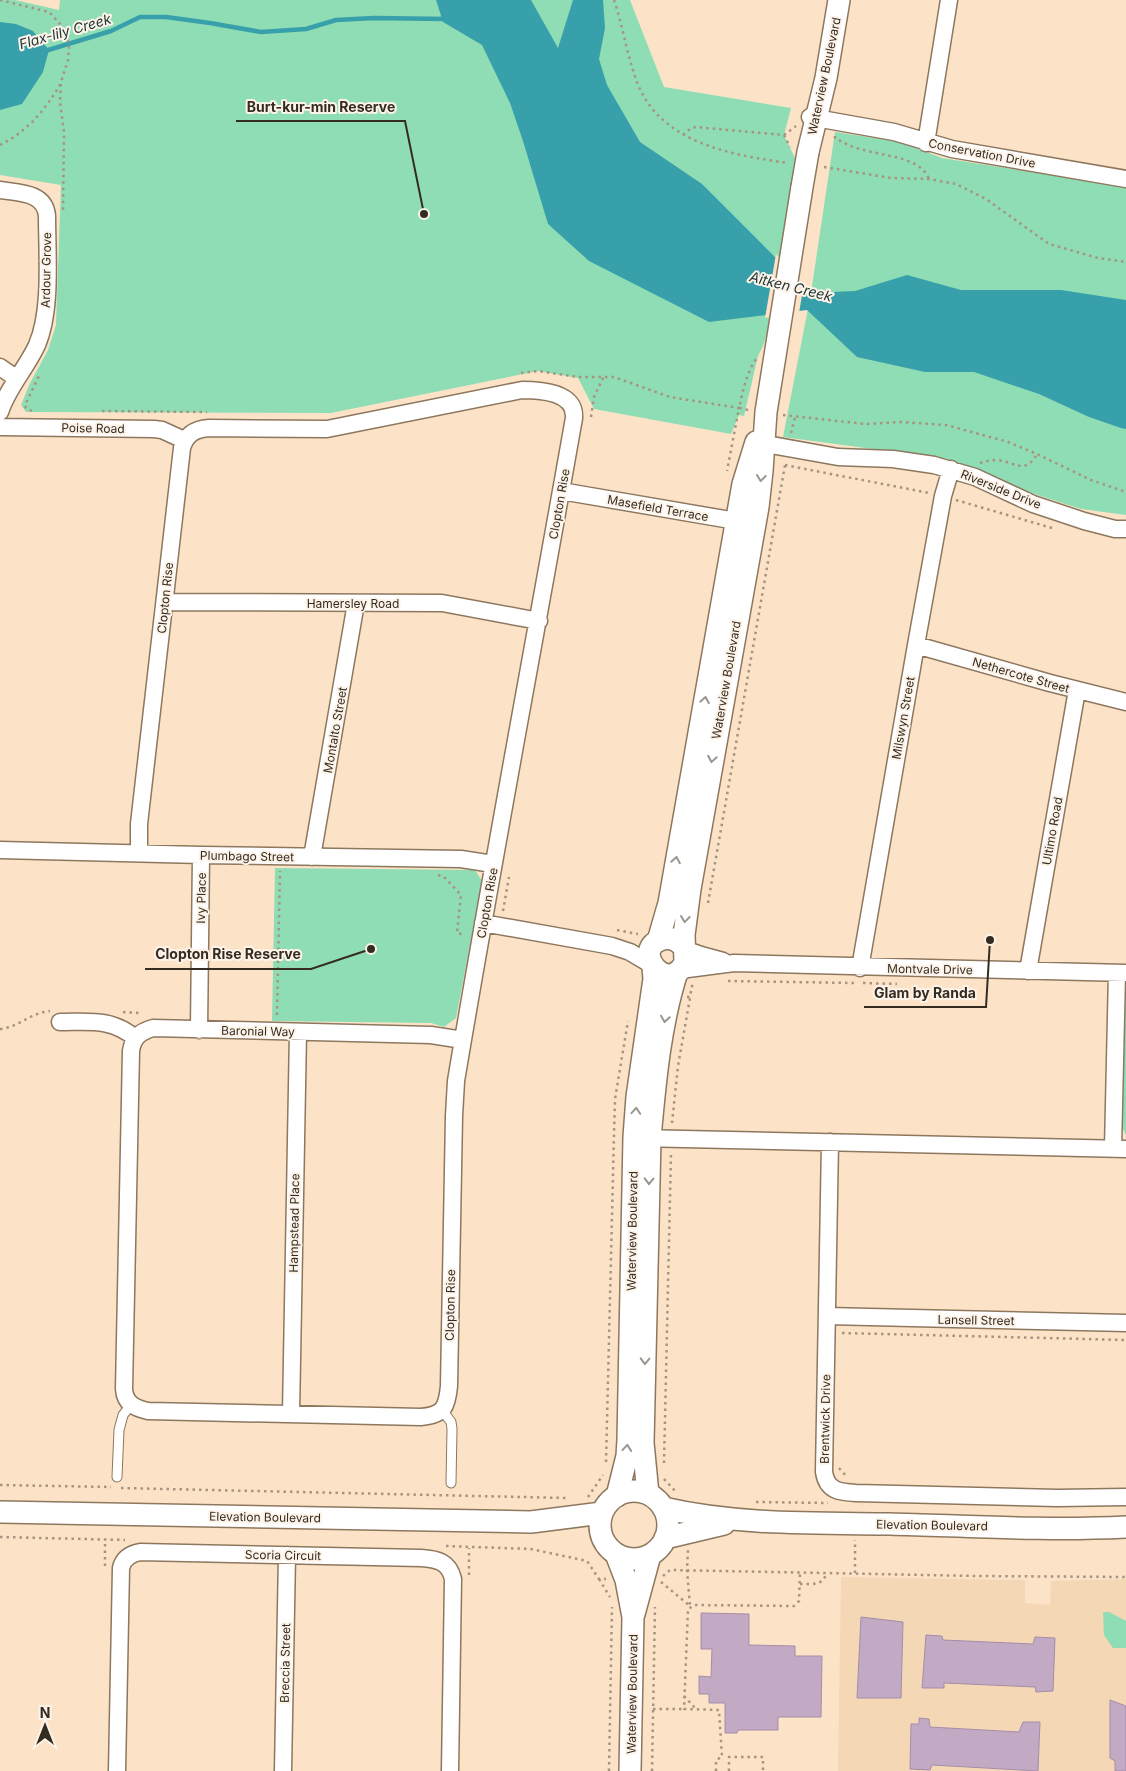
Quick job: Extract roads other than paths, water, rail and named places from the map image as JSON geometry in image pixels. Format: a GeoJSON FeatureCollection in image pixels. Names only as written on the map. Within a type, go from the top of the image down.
{"type":"FeatureCollection","features":[{"type":"Feature","properties":{"kind":"street","name":"Waterview Boulevard"},"geometry":{"type":"LineString","coordinates":[[821,119],[814,70],[825,0]]}},
{"type":"Feature","properties":{"kind":"street","name":"Waterview Boulevard"},"geometry":{"type":"LineString","coordinates":[[657,943],[669,903],[709,725],[746,523],[743,484],[760,443],[802,187],[803,158],[821,119],[839,0]]}},
{"type":"Feature","properties":{"kind":"street"},"geometry":{"type":"LineString","coordinates":[[926,143],[949,0]]}},
{"type":"Feature","properties":{"kind":"street","name":"Conservation Drive"},"geometry":{"type":"LineString","coordinates":[[821,119],[894,132],[926,143],[952,149],[1126,179]]}},
{"type":"Feature","properties":{"kind":"street","name":"Ardour Grove"},"geometry":{"type":"LineString","coordinates":[[0,190],[37,198],[46,210],[44,319],[36,347],[3,401],[0,412]]}},
{"type":"Feature","properties":{"kind":"street"},"geometry":{"type":"LineString","coordinates":[[0,367],[16,378]]}},
{"type":"Feature","properties":{"kind":"street","name":"Clopton Rise"},"geometry":{"type":"LineString","coordinates":[[139,853],[139,824],[184,440],[189,434],[200,428],[327,429],[510,392],[534,390],[559,396],[571,404],[574,418],[539,621],[493,864],[456,1081],[448,1399],[442,1410]]}},
{"type":"Feature","properties":{"kind":"street","name":"Poise Road"},"geometry":{"type":"LineString","coordinates":[[0,427],[154,429],[162,430],[184,440]]}},
{"type":"Feature","properties":{"kind":"street","name":"Riverside Drive"},"geometry":{"type":"LineString","coordinates":[[760,443],[838,457],[913,460],[958,472],[1033,504],[1084,520],[1126,530]]}},
{"type":"Feature","properties":{"kind":"street","name":"Milswyn Street"},"geometry":{"type":"LineString","coordinates":[[860,968],[943,496],[958,472]]}},
{"type":"Feature","properties":{"kind":"street","name":"Masefield Terrace"},"geometry":{"type":"LineString","coordinates":[[561,491],[746,523]]}},
{"type":"Feature","properties":{"kind":"street","name":"Hamersley Road"},"geometry":{"type":"LineString","coordinates":[[165,602],[442,603],[539,621]]}},
{"type":"Feature","properties":{"kind":"street","name":"Montalto Street"},"geometry":{"type":"LineString","coordinates":[[312,857],[356,603]]}},
{"type":"Feature","properties":{"kind":"street","name":"Nethercote Street"},"geometry":{"type":"LineString","coordinates":[[916,645],[1126,702]]}},
{"type":"Feature","properties":{"kind":"street","name":"Ultimo Road"},"geometry":{"type":"LineString","coordinates":[[1028,971],[1077,690]]}},
{"type":"Feature","properties":{"kind":"street","name":"Waterview Boulevard"},"geometry":{"type":"LineString","coordinates":[[684,948],[685,922],[709,725]]}},
{"type":"Feature","properties":{"kind":"street","name":"Plumbago Street"},"geometry":{"type":"LineString","coordinates":[[0,850],[201,855],[282,866],[312,857],[461,859],[493,864]]}},
{"type":"Feature","properties":{"kind":"street","name":"Ivy Place"},"geometry":{"type":"LineString","coordinates":[[199,1030],[201,855]]}},
{"type":"Feature","properties":{"kind":"street"},"geometry":{"type":"LineString","coordinates":[[482,930],[500,926],[612,946],[630,952],[664,974],[679,971],[685,962],[686,953],[684,948],[679,942],[672,939],[665,939],[657,943],[612,946]]}},
{"type":"Feature","properties":{"kind":"street"},"geometry":{"type":"LineString","coordinates":[[653,966],[650,954],[657,943]]}},
{"type":"Feature","properties":{"kind":"street","name":"Montvale Drive"},"geometry":{"type":"LineString","coordinates":[[684,948],[700,955],[734,963]]}},
{"type":"Feature","properties":{"kind":"street","name":"Montvale Drive"},"geometry":{"type":"LineString","coordinates":[[679,971],[734,963],[860,968],[1122,973]]}},
{"type":"Feature","properties":{"kind":"street","name":"Waterview Boulevard"},"geometry":{"type":"LineString","coordinates":[[653,966],[653,984],[637,1097],[642,1138],[638,1337],[643,1443],[656,1501]]}},
{"type":"Feature","properties":{"kind":"street","name":"Waterview Boulevard"},"geometry":{"type":"LineString","coordinates":[[642,1138],[654,1090],[668,1005],[679,971]]}},
{"type":"Feature","properties":{"kind":"street"},"geometry":{"type":"LineString","coordinates":[[642,1138],[1120,1149],[1122,973]]}},
{"type":"Feature","properties":{"kind":"street"},"geometry":{"type":"LineString","coordinates":[[60,1022],[115,1025],[125,1029],[136,1038],[131,1051],[124,1380],[124,1394],[131,1405],[148,1411],[422,1417],[436,1414],[442,1410]]}},
{"type":"Feature","properties":{"kind":"street","name":"Baronial Way"},"geometry":{"type":"LineString","coordinates":[[136,1038],[145,1030],[153,1028],[431,1035],[463,1040]]}},
{"type":"Feature","properties":{"kind":"street","name":"Hampstead Place"},"geometry":{"type":"LineString","coordinates":[[291,1414],[298,1032]]}},
{"type":"Feature","properties":{"kind":"street","name":"Brentwick Drive"},"geometry":{"type":"LineString","coordinates":[[830,1142],[835,1317],[824,1472],[825,1480],[829,1486],[836,1490],[856,1493],[1057,1498],[1126,1497]]}},
{"type":"Feature","properties":{"kind":"street","name":"Lansell Street"},"geometry":{"type":"LineString","coordinates":[[835,1317],[1126,1323]]}},
{"type":"Feature","properties":{"kind":"street","name":"Waterview Boulevard"},"geometry":{"type":"LineString","coordinates":[[617,1496],[627,1456],[638,1337]]}},
{"type":"Feature","properties":{"kind":"street"},"geometry":{"type":"LineString","coordinates":[[628,1492],[638,1492],[656,1501],[667,1518],[668,1528],[665,1538],[659,1548],[650,1555],[639,1559],[627,1558],[616,1554],[607,1546],[602,1536],[600,1525],[602,1513],[608,1503],[617,1496],[628,1492]]}},
{"type":"Feature","properties":{"kind":"street","name":"Elevation Boulevard"},"geometry":{"type":"LineString","coordinates":[[656,1501],[689,1514],[739,1521],[980,1527],[1126,1527]]}},
{"type":"Feature","properties":{"kind":"street","name":"Elevation Boulevard"},"geometry":{"type":"LineString","coordinates":[[0,1512],[531,1522],[602,1513]]}},
{"type":"Feature","properties":{"kind":"street","name":"Elevation Boulevard"},"geometry":{"type":"LineString","coordinates":[[665,1538],[739,1521]]}},
{"type":"Feature","properties":{"kind":"street","name":"Elevation Boulevard"},"geometry":{"type":"LineString","coordinates":[[531,1522],[602,1536]]}},
{"type":"Feature","properties":{"kind":"street","name":"Scoria Circuit"},"geometry":{"type":"LineString","coordinates":[[117,1771],[121,1568],[125,1559],[140,1552],[422,1558],[443,1562],[448,1567],[453,1580],[450,1771]]}},
{"type":"Feature","properties":{"kind":"street","name":"Waterview Boulevard"},"geometry":{"type":"LineString","coordinates":[[616,1554],[626,1580],[633,1617],[630,1771]]}},
{"type":"Feature","properties":{"kind":"street","name":"Breccia Street"},"geometry":{"type":"LineString","coordinates":[[283,1771],[286,1555]]}},
{"type":"Feature","properties":{"kind":"street","name":"Waterview Boulevard"},"geometry":{"type":"LineString","coordinates":[[633,1617],[650,1555]]}},
{"type":"Feature","properties":{"kind":"lane"},"geometry":{"type":"LineString","coordinates":[[117,1477],[119,1430],[123,1415],[131,1405]]}},
{"type":"Feature","properties":{"kind":"lane"},"geometry":{"type":"LineString","coordinates":[[442,1410],[451,1422],[452,1428],[451,1483]]}},
{"type":"Feature","properties":{"kind":"water","name":"Aitken Creek"},"geometry":{"type":"Polygon","coordinates":[[[436,0],[531,0],[558,48],[573,0],[603,0],[605,28],[599,59],[607,85],[640,142],[702,184],[811,293],[855,291],[907,275],[961,290],[1061,290],[1126,300],[1126,429],[1089,417],[1039,394],[974,372],[925,372],[857,357],[807,310],[709,322],[589,261],[548,224],[510,103],[482,45],[443,22],[436,0]]]}},
{"type":"Feature","properties":{"kind":"water"},"geometry":{"type":"Polygon","coordinates":[[[0,22],[16,24],[33,31],[49,50],[43,72],[22,104],[0,110],[0,22]]]}},
{"type":"Feature","properties":{"kind":"waterway","name":"Flax-lily Creek"},"geometry":{"type":"LineString","coordinates":[[45,51],[111,31],[140,17],[166,17],[261,32],[306,29],[336,20],[374,18],[446,19]]}},
{"type":"Feature","properties":{"kind":"place","name":"Burt-kur-min Reserve"},"geometry":{"type":"Point","coordinates":[424,214]}},
{"type":"Feature","properties":{"kind":"place","name":"Glam by Randa"},"geometry":{"type":"Point","coordinates":[990,940]}},
{"type":"Feature","properties":{"kind":"place","name":"Clopton Rise Reserve"},"geometry":{"type":"Point","coordinates":[371,949]}}]}
